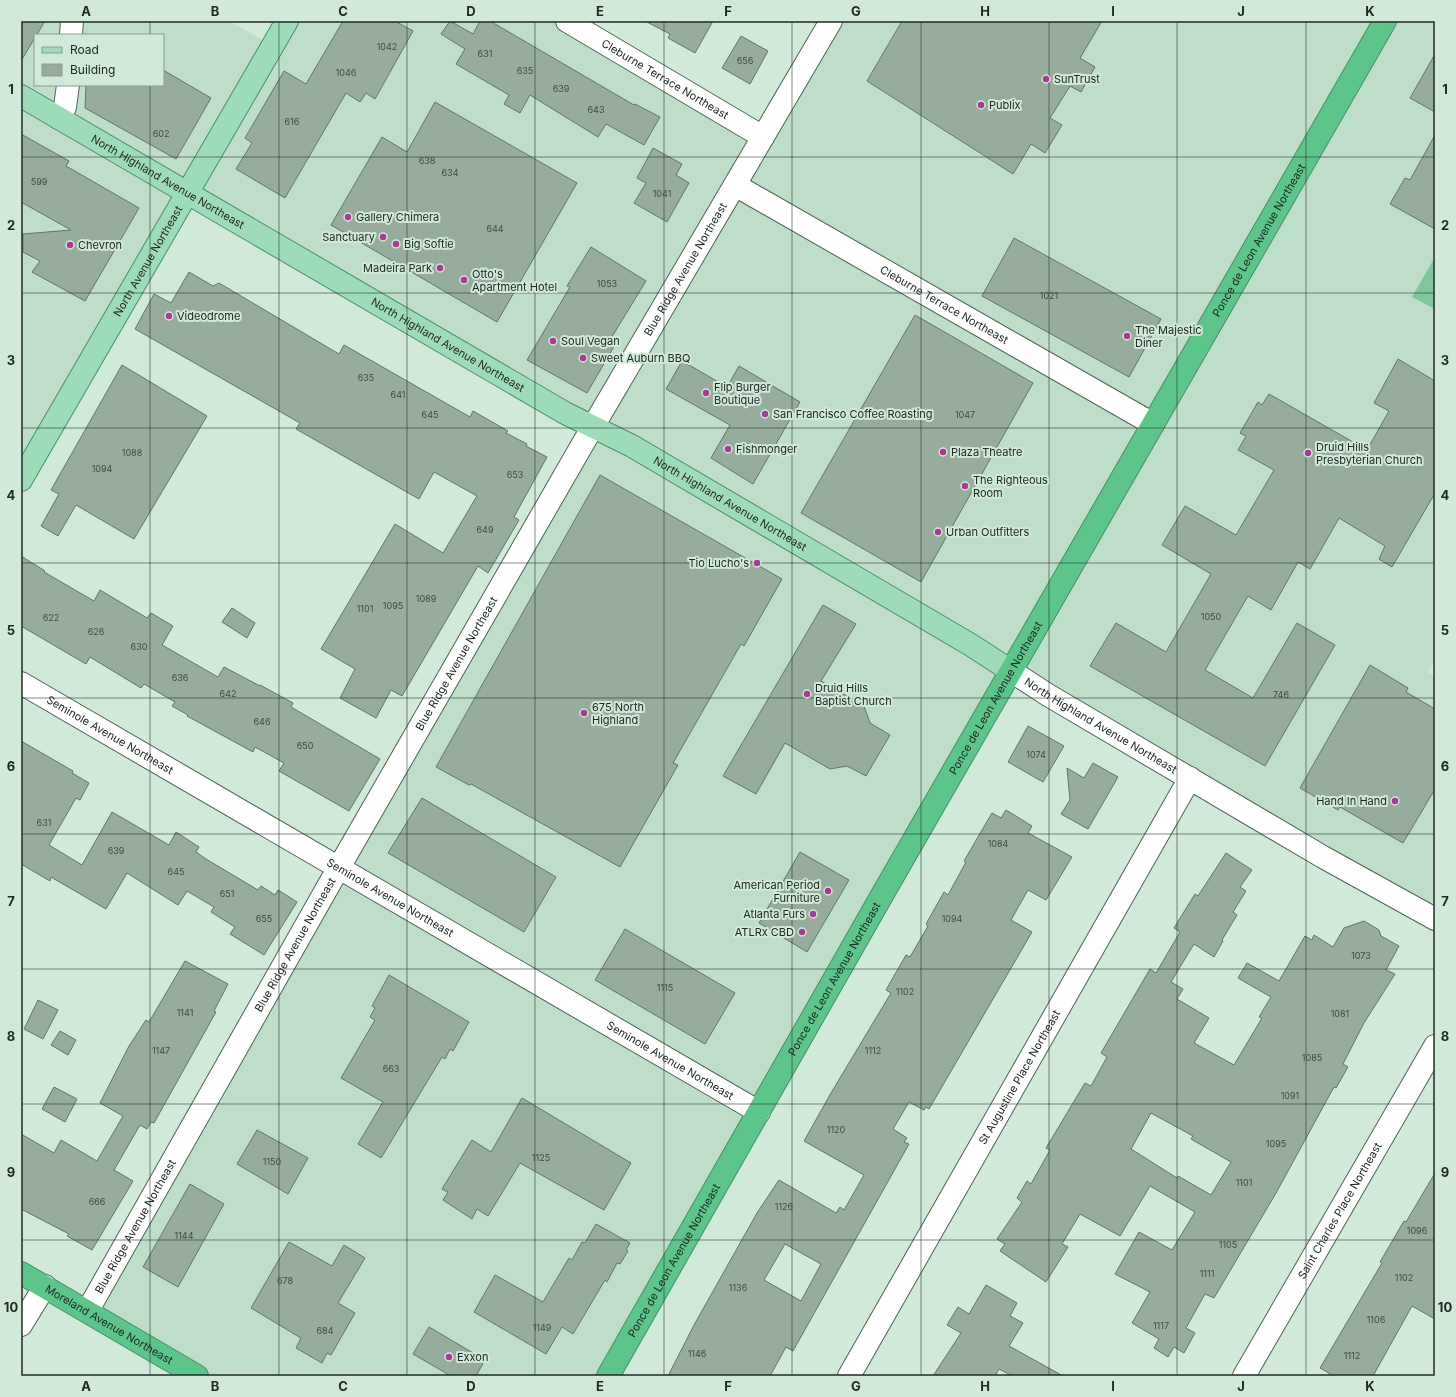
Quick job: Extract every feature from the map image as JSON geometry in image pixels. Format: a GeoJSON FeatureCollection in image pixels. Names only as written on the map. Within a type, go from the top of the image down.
{"type":"FeatureCollection","features":[{"type":"Feature","properties":{"kind":"highway","name":"Ponce de Leon Avenue Northeast"},"geometry":{"type":"LineString","coordinates":[[608,1376],[1385,21]]}},
{"type":"Feature","properties":{"kind":"highway","name":"Moreland Avenue Northeast"},"geometry":{"type":"LineString","coordinates":[[21,1273],[88,1310],[197,1376]]}},
{"type":"Feature","properties":{"kind":"main road","name":"North Avenue Northeast"},"geometry":{"type":"LineString","coordinates":[[21,480],[286,21]]}},
{"type":"Feature","properties":{"kind":"main road","name":"North Highland Avenue Northeast"},"geometry":{"type":"LineString","coordinates":[[21,96],[565,413],[644,453],[964,641],[1012,671]]}},
{"type":"Feature","properties":{"kind":"street"},"geometry":{"type":"LineString","coordinates":[[72,21],[72,34]]}},
{"type":"Feature","properties":{"kind":"street","name":"Cleburne Terrace Northeast"},"geometry":{"type":"LineString","coordinates":[[567,21],[763,137]]}},
{"type":"Feature","properties":{"kind":"street","name":"Blue Ridge Avenue Northeast"},"geometry":{"type":"LineString","coordinates":[[88,1310],[339,868],[593,427],[830,21]]}},
{"type":"Feature","properties":{"kind":"street"},"geometry":{"type":"LineString","coordinates":[[59,118],[65,107],[68,86]]}},
{"type":"Feature","properties":{"kind":"street","name":"Cleburne Terrace Northeast"},"geometry":{"type":"LineString","coordinates":[[735,185],[1153,424]]}},
{"type":"Feature","properties":{"kind":"street","name":"North Highland Avenue Northeast"},"geometry":{"type":"LineString","coordinates":[[1012,671],[1048,695],[1323,857],[1435,919]]}},
{"type":"Feature","properties":{"kind":"street","name":"Seminole Avenue Northeast"},"geometry":{"type":"LineString","coordinates":[[21,682],[759,1112]]}},
{"type":"Feature","properties":{"kind":"street","name":"St Augustine Place Northeast"},"geometry":{"type":"LineString","coordinates":[[849,1376],[1190,778]]}},
{"type":"Feature","properties":{"kind":"street","name":"Saint Charles Place Northeast"},"geometry":{"type":"LineString","coordinates":[[1244,1376],[1435,1046]]}},
{"type":"Feature","properties":{"kind":"street"},"geometry":{"type":"LineString","coordinates":[[21,1326],[45,1286]]}},
{"type":"Feature","properties":{"kind":"shaded area"},"geometry":{"type":"Polygon","coordinates":[[[21,21],[229,21],[268,43],[281,21],[572,21],[762,131],[827,21],[1435,21],[1435,660],[1428,672],[1435,676],[1435,923],[1011,671],[611,1376],[197,1376],[88,1310],[601,437],[182,203],[33,460],[21,453],[21,21]]]}},
{"type":"Feature","properties":{"kind":"green space"},"geometry":{"type":"Polygon","coordinates":[[[1435,257],[1435,309],[1412,297],[1435,257]]]}},
{"type":"Feature","properties":{"kind":"building"},"geometry":{"type":"Polygon","coordinates":[[[21,21],[45,21],[37,34],[34,34],[34,39],[21,61],[21,21]]]}},
{"type":"Feature","properties":{"kind":"building"},"geometry":{"type":"Polygon","coordinates":[[[343,21],[395,21],[413,31],[375,99],[366,93],[360,102],[346,93],[285,198],[236,169],[252,143],[245,138],[284,71],[306,84],[343,21]]]}},
{"type":"Feature","properties":{"kind":"building"},"geometry":{"type":"Polygon","coordinates":[[[450,21],[473,34],[480,21],[490,21],[634,105],[635,104],[660,117],[644,145],[606,124],[598,137],[530,95],[520,113],[504,104],[509,95],[456,64],[465,49],[441,34],[450,21]]]}},
{"type":"Feature","properties":{"kind":"building"},"geometry":{"type":"Polygon","coordinates":[[[645,21],[713,21],[695,53],[668,38],[670,34],[645,21]]]}},
{"type":"Feature","properties":{"kind":"building","name":"Publix"},"geometry":{"type":"Polygon","coordinates":[[[902,21],[1102,21],[1080,58],[1095,67],[1081,92],[1070,86],[1050,118],[1062,125],[1045,153],[1031,144],[1013,174],[867,81],[902,21]]]}},
{"type":"Feature","properties":{"kind":"building"},"geometry":{"type":"Polygon","coordinates":[[[741,36],[768,51],[750,84],[722,68],[741,36]]]}},
{"type":"Feature","properties":{"kind":"building"},"geometry":{"type":"Polygon","coordinates":[[[1435,54],[1435,112],[1410,98],[1435,54]]]}},
{"type":"Feature","properties":{"kind":"building"},"geometry":{"type":"Polygon","coordinates":[[[164,71],[211,98],[176,159],[85,108],[86,86],[164,86],[164,71]]]}},
{"type":"Feature","properties":{"kind":"building"},"geometry":{"type":"Polygon","coordinates":[[[435,102],[577,183],[497,322],[331,225],[382,137],[407,152],[435,102]]]}},
{"type":"Feature","properties":{"kind":"building","name":"Chevron"},"geometry":{"type":"Polygon","coordinates":[[[21,134],[69,161],[66,166],[139,208],[85,301],[32,272],[40,261],[23,252],[23,234],[71,230],[21,202],[21,134]]]}},
{"type":"Feature","properties":{"kind":"building"},"geometry":{"type":"Polygon","coordinates":[[[1435,135],[1435,229],[1390,204],[1405,178],[1410,180],[1435,135]]]}},
{"type":"Feature","properties":{"kind":"building"},"geometry":{"type":"Polygon","coordinates":[[[653,148],[682,164],[676,175],[689,183],[667,222],[634,203],[646,183],[637,178],[653,148]]]}},
{"type":"Feature","properties":{"kind":"building"},"geometry":{"type":"Polygon","coordinates":[[[1014,238],[1161,319],[1129,377],[982,296],[1014,238]]]}},
{"type":"Feature","properties":{"kind":"building"},"geometry":{"type":"Polygon","coordinates":[[[591,247],[646,281],[610,340],[616,343],[587,393],[527,360],[570,287],[567,286],[591,247]]]}},
{"type":"Feature","properties":{"kind":"building"},"geometry":{"type":"Polygon","coordinates":[[[189,272],[213,286],[219,283],[339,354],[344,345],[470,417],[473,411],[508,431],[506,433],[527,444],[526,446],[547,457],[514,517],[519,520],[488,573],[478,566],[402,696],[391,690],[376,718],[340,698],[355,669],[321,649],[395,524],[443,553],[477,496],[434,472],[419,499],[296,429],[300,423],[135,329],[154,294],[171,303],[189,272]]]}},
{"type":"Feature","properties":{"kind":"building"},"geometry":{"type":"Polygon","coordinates":[[[915,315],[1033,383],[921,582],[801,513],[915,315]]]}},
{"type":"Feature","properties":{"kind":"building"},"geometry":{"type":"Polygon","coordinates":[[[1398,359],[1435,381],[1435,493],[1392,567],[1379,559],[1385,546],[1339,518],[1310,569],[1298,562],[1271,610],[1248,596],[1205,670],[1253,698],[1297,623],[1335,645],[1265,766],[1090,666],[1116,623],[1166,652],[1211,574],[1162,545],[1185,506],[1236,535],[1274,470],[1238,450],[1246,436],[1240,433],[1258,402],[1262,405],[1269,394],[1367,450],[1389,411],[1374,403],[1398,359]]]}},
{"type":"Feature","properties":{"kind":"building","name":"San Francisco Coffee Roasting"},"geometry":{"type":"Polygon","coordinates":[[[682,361],[727,387],[739,366],[800,402],[753,484],[711,458],[730,425],[666,389],[682,361]]]}},
{"type":"Feature","properties":{"kind":"building"},"geometry":{"type":"Polygon","coordinates":[[[122,365],[207,416],[134,539],[76,505],[58,536],[41,526],[59,494],[51,490],[122,365]]]}},
{"type":"Feature","properties":{"kind":"building","name":"675 North Highland"},"geometry":{"type":"Polygon","coordinates":[[[600,475],[782,579],[744,646],[741,644],[673,763],[678,765],[620,867],[471,784],[469,785],[436,767],[600,475]]]}},
{"type":"Feature","properties":{"kind":"building"},"geometry":{"type":"Polygon","coordinates":[[[21,556],[45,571],[44,572],[94,601],[100,590],[147,618],[151,613],[173,626],[162,645],[218,677],[224,667],[260,685],[293,703],[291,707],[380,759],[349,811],[279,771],[284,763],[255,747],[253,752],[187,716],[188,715],[172,706],[175,702],[144,684],[141,688],[90,657],[86,664],[21,626],[21,556]]]}},
{"type":"Feature","properties":{"kind":"building","name":"Druid Hills Baptist Church"},"geometry":{"type":"Polygon","coordinates":[[[823,605],[856,624],[821,681],[864,706],[870,723],[890,735],[866,776],[847,766],[830,769],[785,743],[756,794],[723,776],[823,605]]]}},
{"type":"Feature","properties":{"kind":"building"},"geometry":{"type":"Polygon","coordinates":[[[232,608],[255,623],[247,638],[222,622],[232,608]]]}},
{"type":"Feature","properties":{"kind":"building"},"geometry":{"type":"Polygon","coordinates":[[[1370,665],[1408,688],[1406,692],[1435,709],[1435,789],[1403,843],[1340,807],[1338,810],[1300,788],[1370,665]]]}},
{"type":"Feature","properties":{"kind":"building"},"geometry":{"type":"Polygon","coordinates":[[[1028,726],[1064,746],[1043,782],[1008,762],[1028,726]]]}},
{"type":"Feature","properties":{"kind":"building"},"geometry":{"type":"Polygon","coordinates":[[[21,741],[73,771],[72,773],[89,783],[80,800],[76,798],[49,845],[82,865],[112,812],[169,845],[176,832],[199,847],[196,852],[258,890],[261,886],[275,895],[278,890],[297,902],[264,955],[230,934],[235,927],[211,912],[214,907],[187,891],[178,905],[127,873],[106,909],[51,877],[50,881],[21,864],[21,741]]]}},
{"type":"Feature","properties":{"kind":"building"},"geometry":{"type":"Polygon","coordinates":[[[1093,763],[1118,777],[1088,829],[1061,814],[1070,800],[1067,768],[1084,778],[1093,763]]]}},
{"type":"Feature","properties":{"kind":"building"},"geometry":{"type":"Polygon","coordinates":[[[422,798],[556,877],[524,932],[388,853],[422,798]]]}},
{"type":"Feature","properties":{"kind":"building"},"geometry":{"type":"Polygon","coordinates":[[[1006,810],[1032,826],[1028,833],[1072,857],[1046,900],[1028,890],[1011,920],[1032,932],[929,1109],[926,1107],[924,1110],[909,1102],[893,1129],[907,1138],[904,1142],[909,1144],[793,1351],[786,1347],[770,1376],[668,1376],[694,1325],[757,1213],[779,1180],[836,1213],[840,1207],[844,1210],[864,1175],[804,1141],[891,993],[886,990],[906,955],[910,957],[928,926],[926,924],[944,892],[948,895],[966,862],[964,861],[992,813],[1001,818],[1006,810]],[[785,1244],[764,1280],[801,1301],[821,1264],[785,1244]]]}},
{"type":"Feature","properties":{"kind":"building"},"geometry":{"type":"Polygon","coordinates":[[[800,852],[849,880],[807,952],[759,923],[800,852]]]}},
{"type":"Feature","properties":{"kind":"building"},"geometry":{"type":"Polygon","coordinates":[[[1226,853],[1252,870],[1240,887],[1246,891],[1233,912],[1237,915],[1214,957],[1194,944],[1171,982],[1183,989],[1177,999],[1209,1018],[1194,1043],[1234,1065],[1262,1018],[1259,1017],[1271,997],[1238,978],[1247,963],[1279,981],[1305,936],[1312,940],[1314,935],[1333,947],[1344,928],[1364,921],[1379,930],[1381,936],[1399,946],[1386,970],[1395,974],[1364,1023],[1343,1064],[1348,1067],[1336,1088],[1334,1087],[1276,1193],[1214,1298],[1205,1294],[1186,1328],[1195,1333],[1184,1353],[1174,1347],[1168,1357],[1154,1348],[1159,1339],[1132,1323],[1150,1292],[1115,1274],[1139,1232],[1172,1250],[1195,1212],[1150,1186],[1120,1236],[1080,1214],[1062,1244],[1068,1247],[1046,1282],[1000,1251],[1005,1244],[997,1239],[1022,1202],[1017,1198],[1027,1181],[1031,1184],[1050,1150],[1046,1148],[1085,1083],[1091,1086],[1107,1057],[1101,1053],[1150,969],[1156,973],[1180,932],[1174,928],[1195,894],[1198,896],[1226,853]],[[1151,1113],[1131,1149],[1177,1178],[1178,1176],[1211,1195],[1231,1162],[1191,1139],[1193,1136],[1151,1113]]]}},
{"type":"Feature","properties":{"kind":"building"},"geometry":{"type":"Polygon","coordinates":[[[625,929],[735,993],[705,1044],[595,980],[625,929]]]}},
{"type":"Feature","properties":{"kind":"building"},"geometry":{"type":"Polygon","coordinates":[[[185,961],[228,984],[214,1011],[216,1012],[154,1123],[151,1122],[147,1129],[140,1125],[114,1170],[133,1181],[92,1250],[67,1236],[69,1234],[21,1209],[21,1134],[54,1153],[61,1140],[97,1161],[123,1116],[100,1103],[129,1046],[146,1020],[149,1022],[185,961]]]}},
{"type":"Feature","properties":{"kind":"building"},"geometry":{"type":"Polygon","coordinates":[[[389,975],[469,1022],[453,1051],[450,1049],[445,1059],[442,1057],[381,1158],[358,1144],[383,1102],[341,1078],[375,1020],[370,1017],[375,1008],[372,1006],[389,975]]]}},
{"type":"Feature","properties":{"kind":"building"},"geometry":{"type":"Polygon","coordinates":[[[38,1000],[58,1010],[43,1039],[24,1029],[38,1000]]]}},
{"type":"Feature","properties":{"kind":"building"},"geometry":{"type":"Polygon","coordinates":[[[60,1031],[76,1040],[68,1055],[51,1045],[60,1031]]]}},
{"type":"Feature","properties":{"kind":"building"},"geometry":{"type":"Polygon","coordinates":[[[54,1087],[77,1099],[65,1122],[42,1109],[54,1087]]]}},
{"type":"Feature","properties":{"kind":"building"},"geometry":{"type":"Polygon","coordinates":[[[522,1098],[631,1163],[604,1210],[520,1163],[488,1216],[477,1209],[472,1219],[443,1200],[448,1192],[442,1189],[472,1140],[491,1152],[522,1098]]]}},
{"type":"Feature","properties":{"kind":"building"},"geometry":{"type":"Polygon","coordinates":[[[257,1130],[308,1158],[288,1194],[237,1164],[257,1130]]]}},
{"type":"Feature","properties":{"kind":"building"},"geometry":{"type":"Polygon","coordinates":[[[1435,1173],[1435,1319],[1412,1306],[1373,1376],[1334,1376],[1320,1368],[1382,1263],[1380,1262],[1404,1221],[1406,1222],[1435,1173]]]}},
{"type":"Feature","properties":{"kind":"building"},"geometry":{"type":"Polygon","coordinates":[[[190,1184],[224,1204],[178,1287],[143,1267],[190,1184]]]}},
{"type":"Feature","properties":{"kind":"building"},"geometry":{"type":"Polygon","coordinates":[[[596,1224],[630,1243],[626,1250],[628,1251],[620,1264],[617,1263],[607,1282],[605,1280],[573,1334],[562,1327],[546,1354],[474,1312],[495,1275],[543,1302],[569,1258],[572,1260],[582,1242],[585,1243],[596,1224]]]}},
{"type":"Feature","properties":{"kind":"building"},"geometry":{"type":"Polygon","coordinates":[[[289,1242],[332,1266],[344,1245],[365,1258],[338,1303],[355,1313],[331,1355],[327,1353],[322,1363],[296,1348],[301,1338],[251,1308],[289,1242]]]}},
{"type":"Feature","properties":{"kind":"building"},"geometry":{"type":"Polygon","coordinates":[[[986,1285],[1017,1303],[1010,1316],[1023,1323],[1009,1346],[1063,1376],[1012,1376],[999,1369],[995,1376],[933,1376],[961,1333],[947,1325],[958,1307],[969,1314],[986,1285]]]}},
{"type":"Feature","properties":{"kind":"building"},"geometry":{"type":"Polygon","coordinates":[[[429,1327],[485,1360],[476,1376],[451,1376],[413,1354],[429,1327]]]}},
{"type":"Feature","properties":{"kind":"place","name":"SunTrust"},"geometry":{"type":"Point","coordinates":[1046,79]}},
{"type":"Feature","properties":{"kind":"place","name":"Publix"},"geometry":{"type":"Point","coordinates":[981,105]}},
{"type":"Feature","properties":{"kind":"place","name":"Gallery Chimera"},"geometry":{"type":"Point","coordinates":[348,217]}},
{"type":"Feature","properties":{"kind":"place","name":"Sanctuary"},"geometry":{"type":"Point","coordinates":[383,237]}},
{"type":"Feature","properties":{"kind":"place","name":"Big Softie"},"geometry":{"type":"Point","coordinates":[396,244]}},
{"type":"Feature","properties":{"kind":"place","name":"Chevron"},"geometry":{"type":"Point","coordinates":[70,245]}},
{"type":"Feature","properties":{"kind":"place","name":"Madeira Park"},"geometry":{"type":"Point","coordinates":[440,268]}},
{"type":"Feature","properties":{"kind":"place","name":"Otto's Apartment Hotel"},"geometry":{"type":"Point","coordinates":[464,280]}},
{"type":"Feature","properties":{"kind":"place","name":"Videodrome"},"geometry":{"type":"Point","coordinates":[169,316]}},
{"type":"Feature","properties":{"kind":"place","name":"The Majestic Diner"},"geometry":{"type":"Point","coordinates":[1127,336]}},
{"type":"Feature","properties":{"kind":"place","name":"Soul Vegan"},"geometry":{"type":"Point","coordinates":[553,341]}},
{"type":"Feature","properties":{"kind":"place","name":"Sweet Auburn BBQ"},"geometry":{"type":"Point","coordinates":[583,358]}},
{"type":"Feature","properties":{"kind":"place","name":"Flip Burger Boutique"},"geometry":{"type":"Point","coordinates":[706,393]}},
{"type":"Feature","properties":{"kind":"place","name":"San Francisco Coffee Roasting"},"geometry":{"type":"Point","coordinates":[765,414]}},
{"type":"Feature","properties":{"kind":"place","name":"Fishmonger"},"geometry":{"type":"Point","coordinates":[728,449]}},
{"type":"Feature","properties":{"kind":"place","name":"Plaza Theatre"},"geometry":{"type":"Point","coordinates":[943,452]}},
{"type":"Feature","properties":{"kind":"place","name":"Druid Hills Presbyterian Church"},"geometry":{"type":"Point","coordinates":[1308,453]}},
{"type":"Feature","properties":{"kind":"place","name":"The Righteous Room"},"geometry":{"type":"Point","coordinates":[965,486]}},
{"type":"Feature","properties":{"kind":"place","name":"Urban Outfitters"},"geometry":{"type":"Point","coordinates":[938,532]}},
{"type":"Feature","properties":{"kind":"place","name":"Tio Lucho's"},"geometry":{"type":"Point","coordinates":[757,563]}},
{"type":"Feature","properties":{"kind":"place","name":"Druid Hills Baptist Church"},"geometry":{"type":"Point","coordinates":[807,694]}},
{"type":"Feature","properties":{"kind":"place","name":"675 North Highland"},"geometry":{"type":"Point","coordinates":[584,713]}},
{"type":"Feature","properties":{"kind":"place","name":"Hand In Hand"},"geometry":{"type":"Point","coordinates":[1395,801]}},
{"type":"Feature","properties":{"kind":"place","name":"American Period Furniture"},"geometry":{"type":"Point","coordinates":[828,891]}},
{"type":"Feature","properties":{"kind":"place","name":"Atlanta Furs"},"geometry":{"type":"Point","coordinates":[813,914]}},
{"type":"Feature","properties":{"kind":"place","name":"ATLRx CBD"},"geometry":{"type":"Point","coordinates":[802,932]}},
{"type":"Feature","properties":{"kind":"place","name":"Exxon"},"geometry":{"type":"Point","coordinates":[449,1357]}}]}
